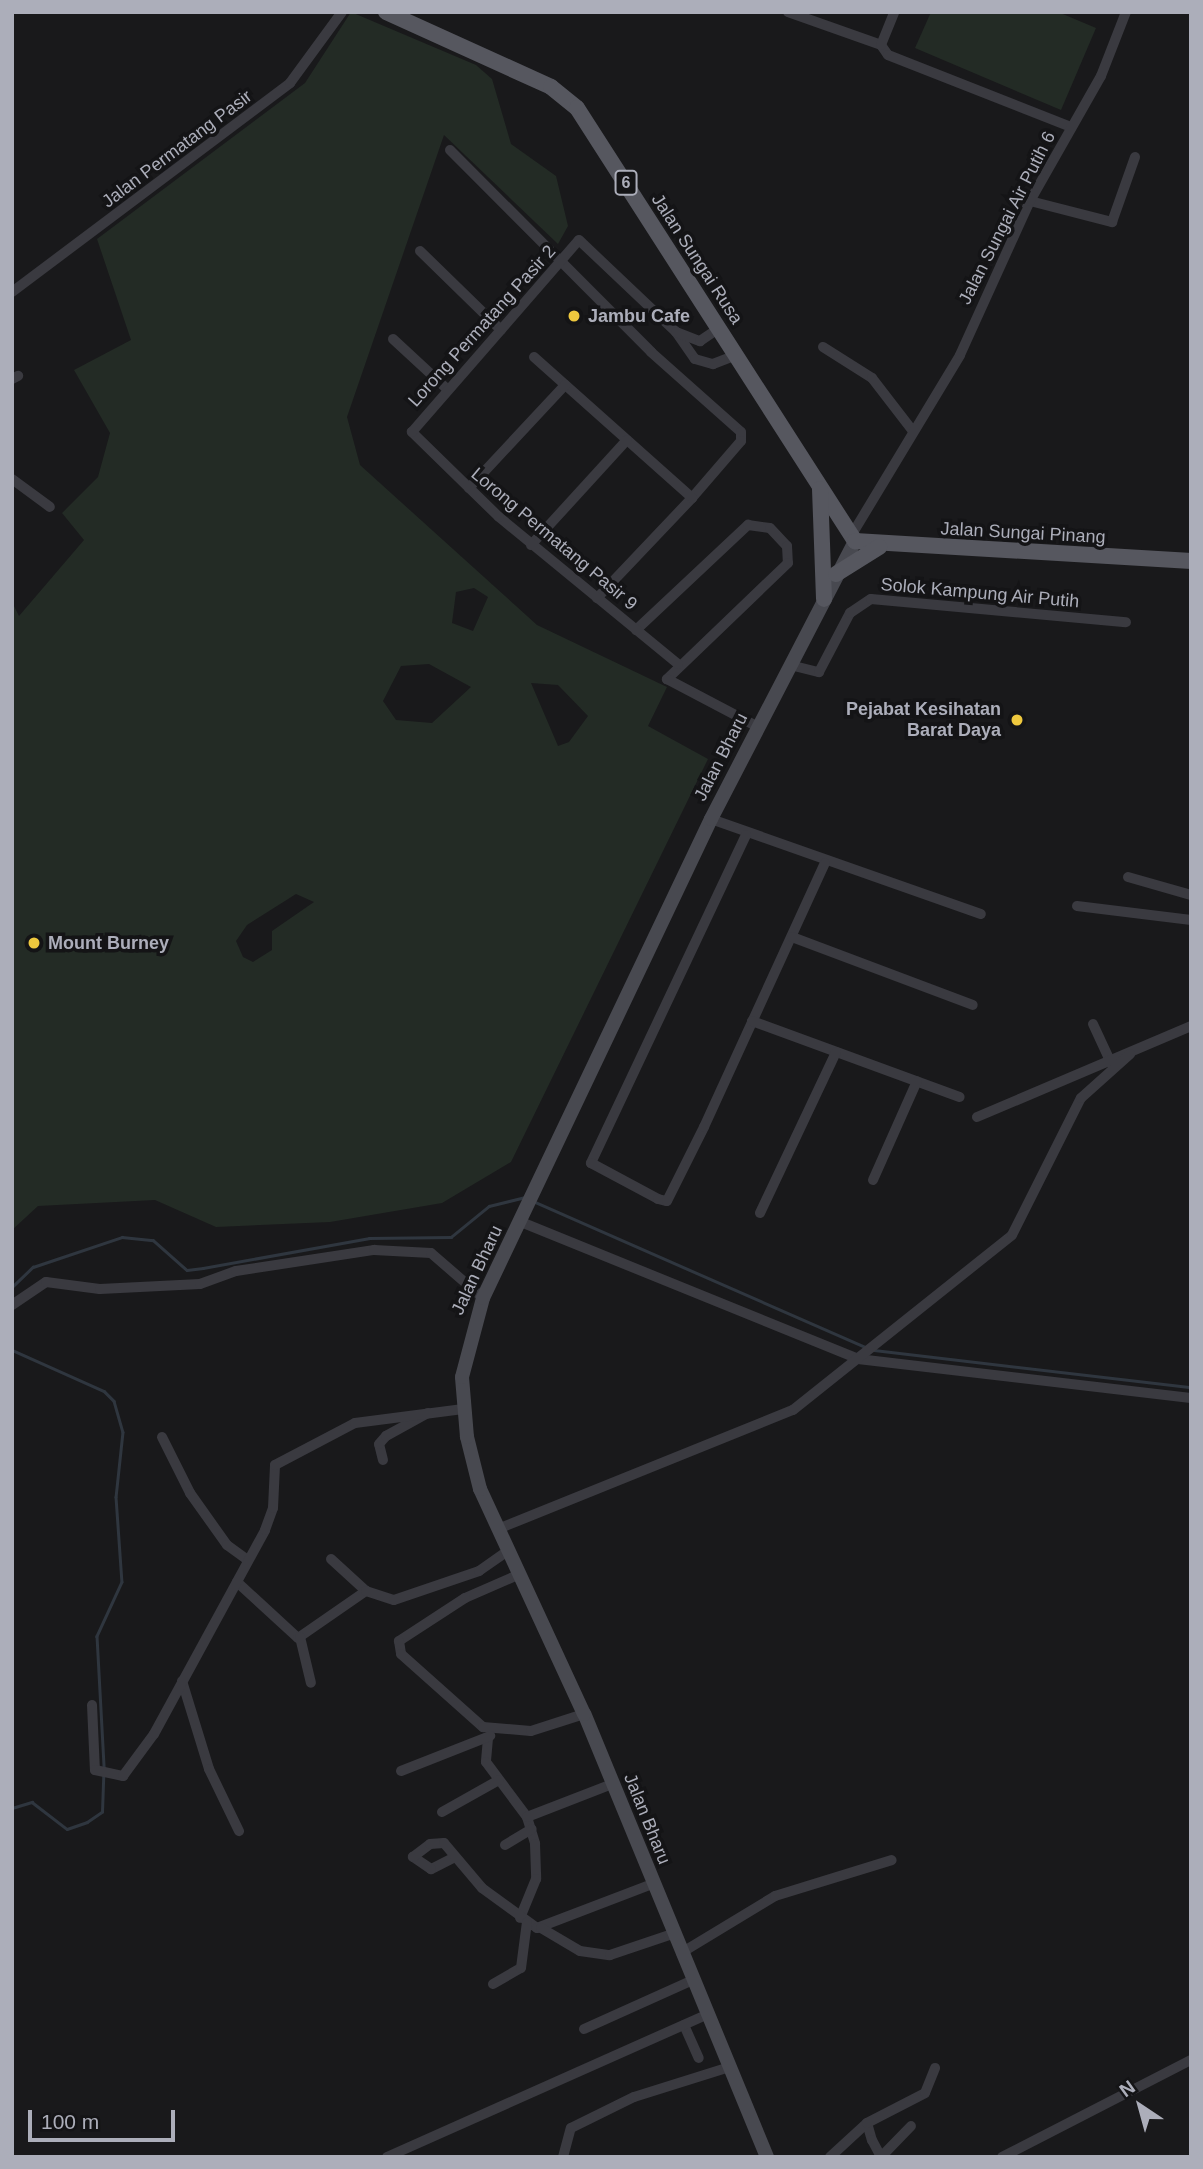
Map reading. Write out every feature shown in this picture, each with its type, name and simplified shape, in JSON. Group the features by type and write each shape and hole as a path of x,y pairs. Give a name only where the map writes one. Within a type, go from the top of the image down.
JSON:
{"main road":[{"name":"Jalan Sungai Rusa","path":"386,12 566,97 719,328 853,538"},
{"path":"820,486 824,598"},
{"name":"Jalan Sungai Pinang","path":"853,538 881,546 1191,561"},
{"name":"Jalan Bharu","path":"767,2157 672,1934 584,1714 498,1529 473,1467 463,1409 465,1351 482,1298 538,1189 711,818 853,538"},
{"path":"836,574 881,546"}],"street":[{"name":"Jalan Permatang Pasir","path":"12,292 290,83 342,12"},
{"name":"Jalan Sungai Air Putih 6","path":"788,12 881,45 888,55 1071,127 1030,201 960,355 912,430 853,538"},
{"path":"881,45 894,12"},
{"path":"1071,127 1126,12"},
{"path":"450,150 560,263 741,432 741,441 692,498 597,598"},
{"path":"1030,201 1112,222 1135,158"},
{"name":"Lorong Permatang Pasir 2","path":"412,436 446,388 579,240 676,332"},
{"path":"420,251 500,330"},
{"path":"676,332 700,341 719,328"},
{"path":"676,332 704,363 736,355"},
{"path":"393,339 446,388"},
{"path":"823,347 873,378 912,430"},
{"path":"534,357 692,498"},
{"path":"469,488 565,385"},
{"name":"Lorong Permatang Pasir 9","path":"412,436 531,545 678,664"},
{"path":"531,545 627,440"},
{"path":"12,479 50,507"},
{"path":"636,630 748,525 770,528 787,546 788,563 678,664 669,684 758,727"},
{"name":"Solok Kampung Air Putih","path":"790,665 819,672 850,613 871,599 1126,622"},
{"path":"711,818 746,835 981,914"},
{"path":"746,835 594,1155 594,1168 667,1201 825,863"},
{"path":"1128,877 1167,883 1191,895"},
{"path":"1077,906 1191,920"},
{"path":"792,937 972,1005"},
{"path":"752,1021 960,1097"},
{"path":"1093,1024 1114,1070"},
{"path":"976,1117 1191,1026"},
{"path":"760,1213 836,1052"},
{"path":"498,1529 725,1433 786,1415 877,1346 1012,1235 1081,1098 1130,1054"},
{"path":"873,1180 917,1081"},
{"path":"524,1215 862,1356 1191,1398"},
{"path":"12,1305 46,1282 114,1290 200,1284 236,1271 374,1250 431,1253 482,1298"},
{"path":"92,1705 97,1772 127,1773 182,1681 272,1514 278,1462 355,1423 463,1409"},
{"path":"383,1460 379,1444 386,1436 428,1413"},
{"path":"162,1437 190,1493 227,1545 248,1560"},
{"path":"331,1559 366,1591 394,1600 479,1571 508,1551"},
{"path":"520,1574 465,1598 398,1643 408,1663 479,1724 499,1729 540,1729 584,1714"},
{"path":"237,1582 300,1637 311,1683"},
{"path":"300,1637 366,1591"},
{"path":"182,1681 209,1769 239,1831"},
{"path":"401,1771 488,1738 499,1729"},
{"path":"488,1738 484,1755 527,1817 532,1829 537,1879 524,1920 521,1968 493,1984"},
{"path":"442,1812 499,1780"},
{"path":"527,1817 612,1784"},
{"path":"505,1844 532,1829"},
{"path":"455,1857 524,1920 580,1951 610,1955 672,1934"},
{"path":"681,1954 775,1896 892,1860"},
{"path":"541,1928 652,1884"},
{"path":"584,2029 693,1980"},
{"path":"387,2157 708,2014"},
{"path":"684,2025 699,2058"},
{"path":"1002,2157 1191,2060"},
{"path":"563,2157 571,2128 634,2097 730,2067"},
{"path":"830,2157 867,2123 925,2093 935,2068"},
{"path":"867,2123 881,2157 911,2126"}],"shaded area":[{"path":"351,12 476,65 492,79 511,144 556,176 568,226 558,244 444,135 347,417 360,465 537,625 667,687 648,726 708,759 511,1162 442,1203 330,1222 216,1227 155,1200 38,1206 12,1230 12,602 19,616 84,540 62,513 98,477 110,433 74,370 131,340 97,239 305,83","holes":["474,588 488,597 473,631 452,623 456,592","429,664 471,687 432,723 396,720 383,701 401,666","531,683 558,685 588,716 569,742 558,746","296,894 314,902 272,931 272,950 253,962 243,957 236,941 247,925"]},
{"path":"931,12 1058,12 1096,28 1061,110 915,48"}],"waterway":[{"path":"12,1287 33,1267 122,1237 153,1240 187,1270 369,1238 451,1237 489,1206 526,1197"},
{"path":"535,1202 865,1347"},
{"path":"12,1350 104,1391 114,1401 123,1432 116,1497 122,1582 97,1636 104,1767"},
{"path":"874,1350 1191,1387"},
{"path":"12,1808 32,1802 67,1829 87,1822 102,1812 103,1774"}],"place":[{"name":"Jambu Cafe","path":"574,316"},
{"name":"Pejabat Kesihatan Barat Daya","path":"1017,720"},
{"name":"Mount Burney","path":"34,943"}]}
